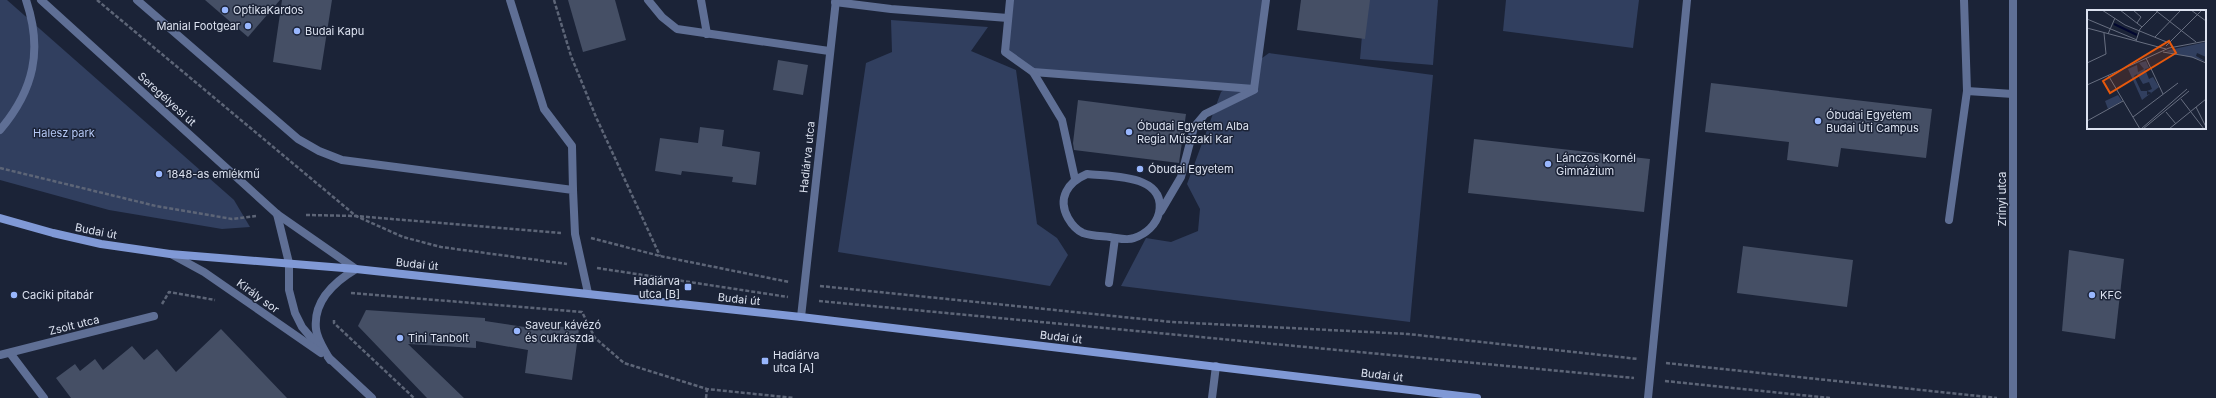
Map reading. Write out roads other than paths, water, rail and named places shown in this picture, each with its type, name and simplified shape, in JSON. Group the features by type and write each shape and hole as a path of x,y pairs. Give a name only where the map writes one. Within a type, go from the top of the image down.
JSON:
{"main road":[{"name":"Budai út","path":"0,218 74,238 170,254 356,269 588,293 1477,398"}],"street":[{"path":"0,130 24,97 30,81 34,60 34,38 26,0"},
{"name":"Seregélyesi út","path":"41,0 277,214 356,269"},
{"path":"138,0 298,139 319,151 342,160 573,190"},
{"path":"510,0 544,109 572,146 575,234 588,293"},
{"path":"648,0 662,17 677,29 829,51"},
{"path":"701,0 707,34"},
{"path":"1010,0 1005,52 1033,72 1062,120 1075,179"},
{"path":"1254,90 1266,0"},
{"path":"1648,398 1687,0"},
{"path":"1949,220 1967,91 1964,0"},
{"name":"Zrínyi utca","path":"2013,0 2013,398"},
{"path":"836,1 891,9 1008,18"},
{"name":"Hadiárva utca","path":"801,317 829,51 836,1"},
{"path":"1033,72 1254,90"},
{"path":"1158,215 1160,204 1156,192 1147,184 1134,179 1087,174 1075,179 1063,195 1063,206 1073,227 1084,233 1130,240 1142,235 1152,227 1181,177 1194,127 1206,114 1254,90"},
{"path":"1967,91 2013,94"},
{"path":"277,214 289,263"},
{"path":"1110,283 1115,238"},
{"name":"Király sor","path":"170,254 204,272 330,360 372,398"},
{"name":"Király sor","path":"289,263 289,290 295,313 302,327 330,360"},
{"name":"Király sor","path":"330,360 319,341 316,330 319,306 334,283 356,269"},
{"name":"Zsolt utca","path":"0,355 154,316"},
{"path":"10,353 44,398"},
{"path":"1212,398 1216,366"}],"place":[{"name":"OptikaKardos","path":"225,10"},
{"name":"Manial Footgear","path":"248,26"},
{"name":"Budai Kapu","path":"297,31"},
{"name":"Óbudai Egyetem Budai Úti Campus","path":"1818,121"},
{"name":"Óbudai Egyetem Alba Regia Műszaki Kar","path":"1129,132"},
{"name":"Lánczos Kornél Gimnázium","path":"1548,164"},
{"name":"Óbudai Egyetem","path":"1140,169"},
{"name":"1848-as emlékmű","path":"159,174"},
{"name":"Hadiárva utca [B]","path":"688,287"},
{"name":"Caciki pitabár","path":"14,295"},
{"name":"KFC","path":"2092,295"},
{"name":"Saveur kávézó és cukrászda","path":"517,331"},
{"name":"Tini Tanbolt","path":"400,338"},
{"name":"Hadiárva utca [A]","path":"765,361"}],"park label":[{"name":"Halesz park","path":"64,133"}]}
